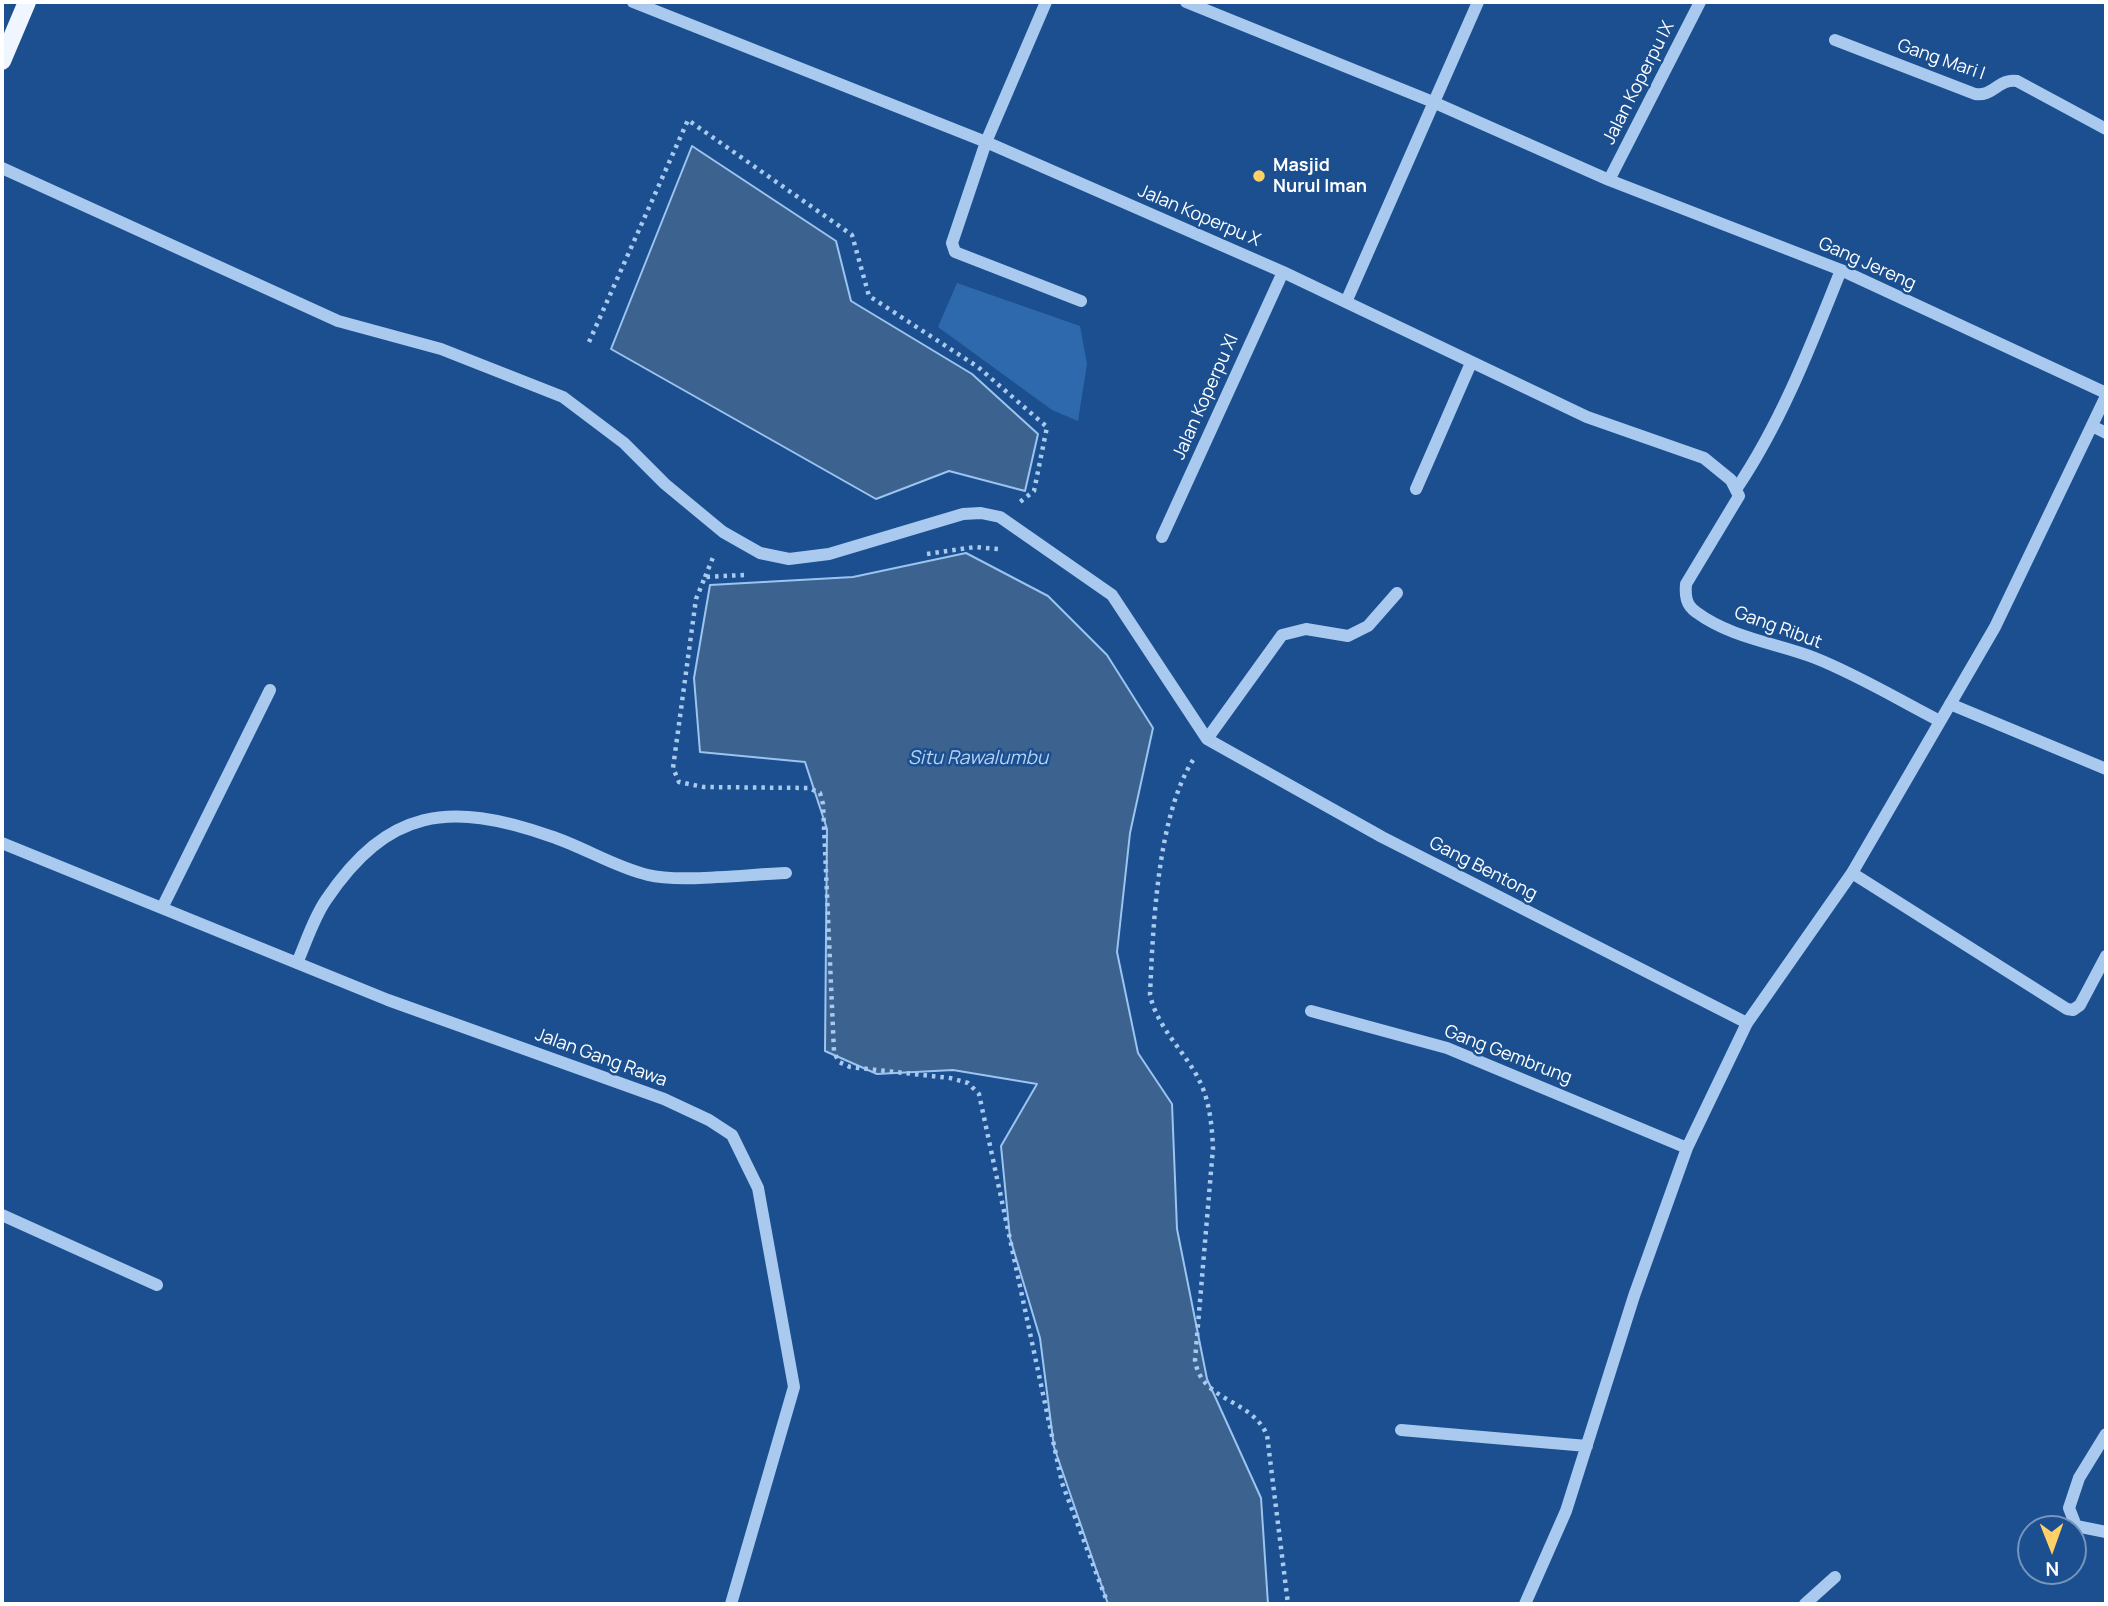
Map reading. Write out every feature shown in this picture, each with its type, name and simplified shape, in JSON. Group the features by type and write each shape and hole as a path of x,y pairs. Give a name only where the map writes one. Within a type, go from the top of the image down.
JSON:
{"main road":[{"path":"2,61 27,2"}],"street":[{"name":"Jalan Koperpu X","path":"633,2 986,142 1283,272 1587,417 1704,458 1737,488"},
{"path":"1046,2 986,142 952,243 955,252 1081,301"},
{"name":"Gang Jereng","path":"1186,2 1433,102 1609,180 1841,270 2106,394"},
{"path":"1346,302 1478,2"},
{"name":"Jalan Koperpu IX","path":"1609,180 1700,2"},
{"name":"Gang Mari I","path":"1835,40 1975,94 1987,94 2006,80 2017,80 2106,129"},
{"path":"2,168 338,321 441,349 563,397 624,443 665,484 723,532 760,553 789,559 829,554 963,514 981,513 1000,517 1112,595 1208,739 1282,635 1306,629 1348,636 1368,626 1397,593"},
{"path":"1737,488 1761,452 1799,375 1841,270"},
{"name":"Jalan Koperpu XI","path":"1162,537 1283,272"},
{"path":"1416,489 1471,363"},
{"path":"1525,1604 1566,1511 1634,1296 1687,1148 1747,1023 1852,873 1995,627 2106,394"},
{"path":"2092,426 2106,433"},
{"name":"Gang Ribut","path":"1737,488 1739,496 1686,584 1685,597 1688,605 1695,612 1738,635 1816,659 1940,721"},
{"path":"162,908 270,690"},
{"path":"1950,705 2106,769"},
{"name":"Gang Bentong","path":"1208,739 1382,837 1747,1023"},
{"path":"297,963 324,902 368,848 396,829 433,817 484,817 551,836 624,868 652,876 786,873"},
{"name":"Jalan Gang Rawa","path":"2,842 388,1000 664,1099 709,1120 732,1136 758,1188 794,1387 731,1604"},
{"path":"1852,873 2067,1009 2080,1005 2106,956"},
{"name":"Gang Gembrung","path":"1311,1011 1447,1048 1687,1148"},
{"path":"2,1215 158,1285"},
{"path":"1401,1430 1587,1446"},
{"path":"2106,1434 2079,1478 2069,1508 2076,1525 2106,1531"},
{"path":"1805,1604 1835,1577"}],"path":[{"path":"589,342 688,120 852,235 869,296 978,367 1047,427 1034,491 1000,517"},
{"path":"925,554 975,547 1010,550"},
{"path":"755,574 705,577 696,598 673,768 679,782 704,787 809,788 820,793 823,804 834,1052 839,1062 850,1067 950,1078 968,1083 979,1094 1062,1483 1108,1604"},
{"path":"1208,739 1191,764 1176,794 1159,889 1150,995 1153,1010 1201,1084 1212,1122 1213,1148 1195,1360 1197,1374 1203,1384 1261,1421 1267,1435 1288,1604"},
{"path":"1185,753 1191,764"}],"shaded area":[{"path":"957,283 1080,326 1087,364 1078,421 1052,410 938,327"}],"water":[{"path":"692,146 836,241 851,301 972,374 1038,434 1025,491 949,471 876,499 611,349"},
{"name":"Situ Rawalumbu","path":"966,553 1048,596 1107,655 1153,728 1130,833 1117,952 1138,1053 1172,1104 1177,1229 1207,1379 1261,1498 1268,1604 1108,1604 1054,1447 1040,1338 1010,1238 1001,1146 1037,1084 953,1070 877,1074 825,1051 827,829 805,762 700,752 694,678 710,585 853,577"}],"place":[{"name":"Masjid Nurul Iman","path":"1259,176"}]}
